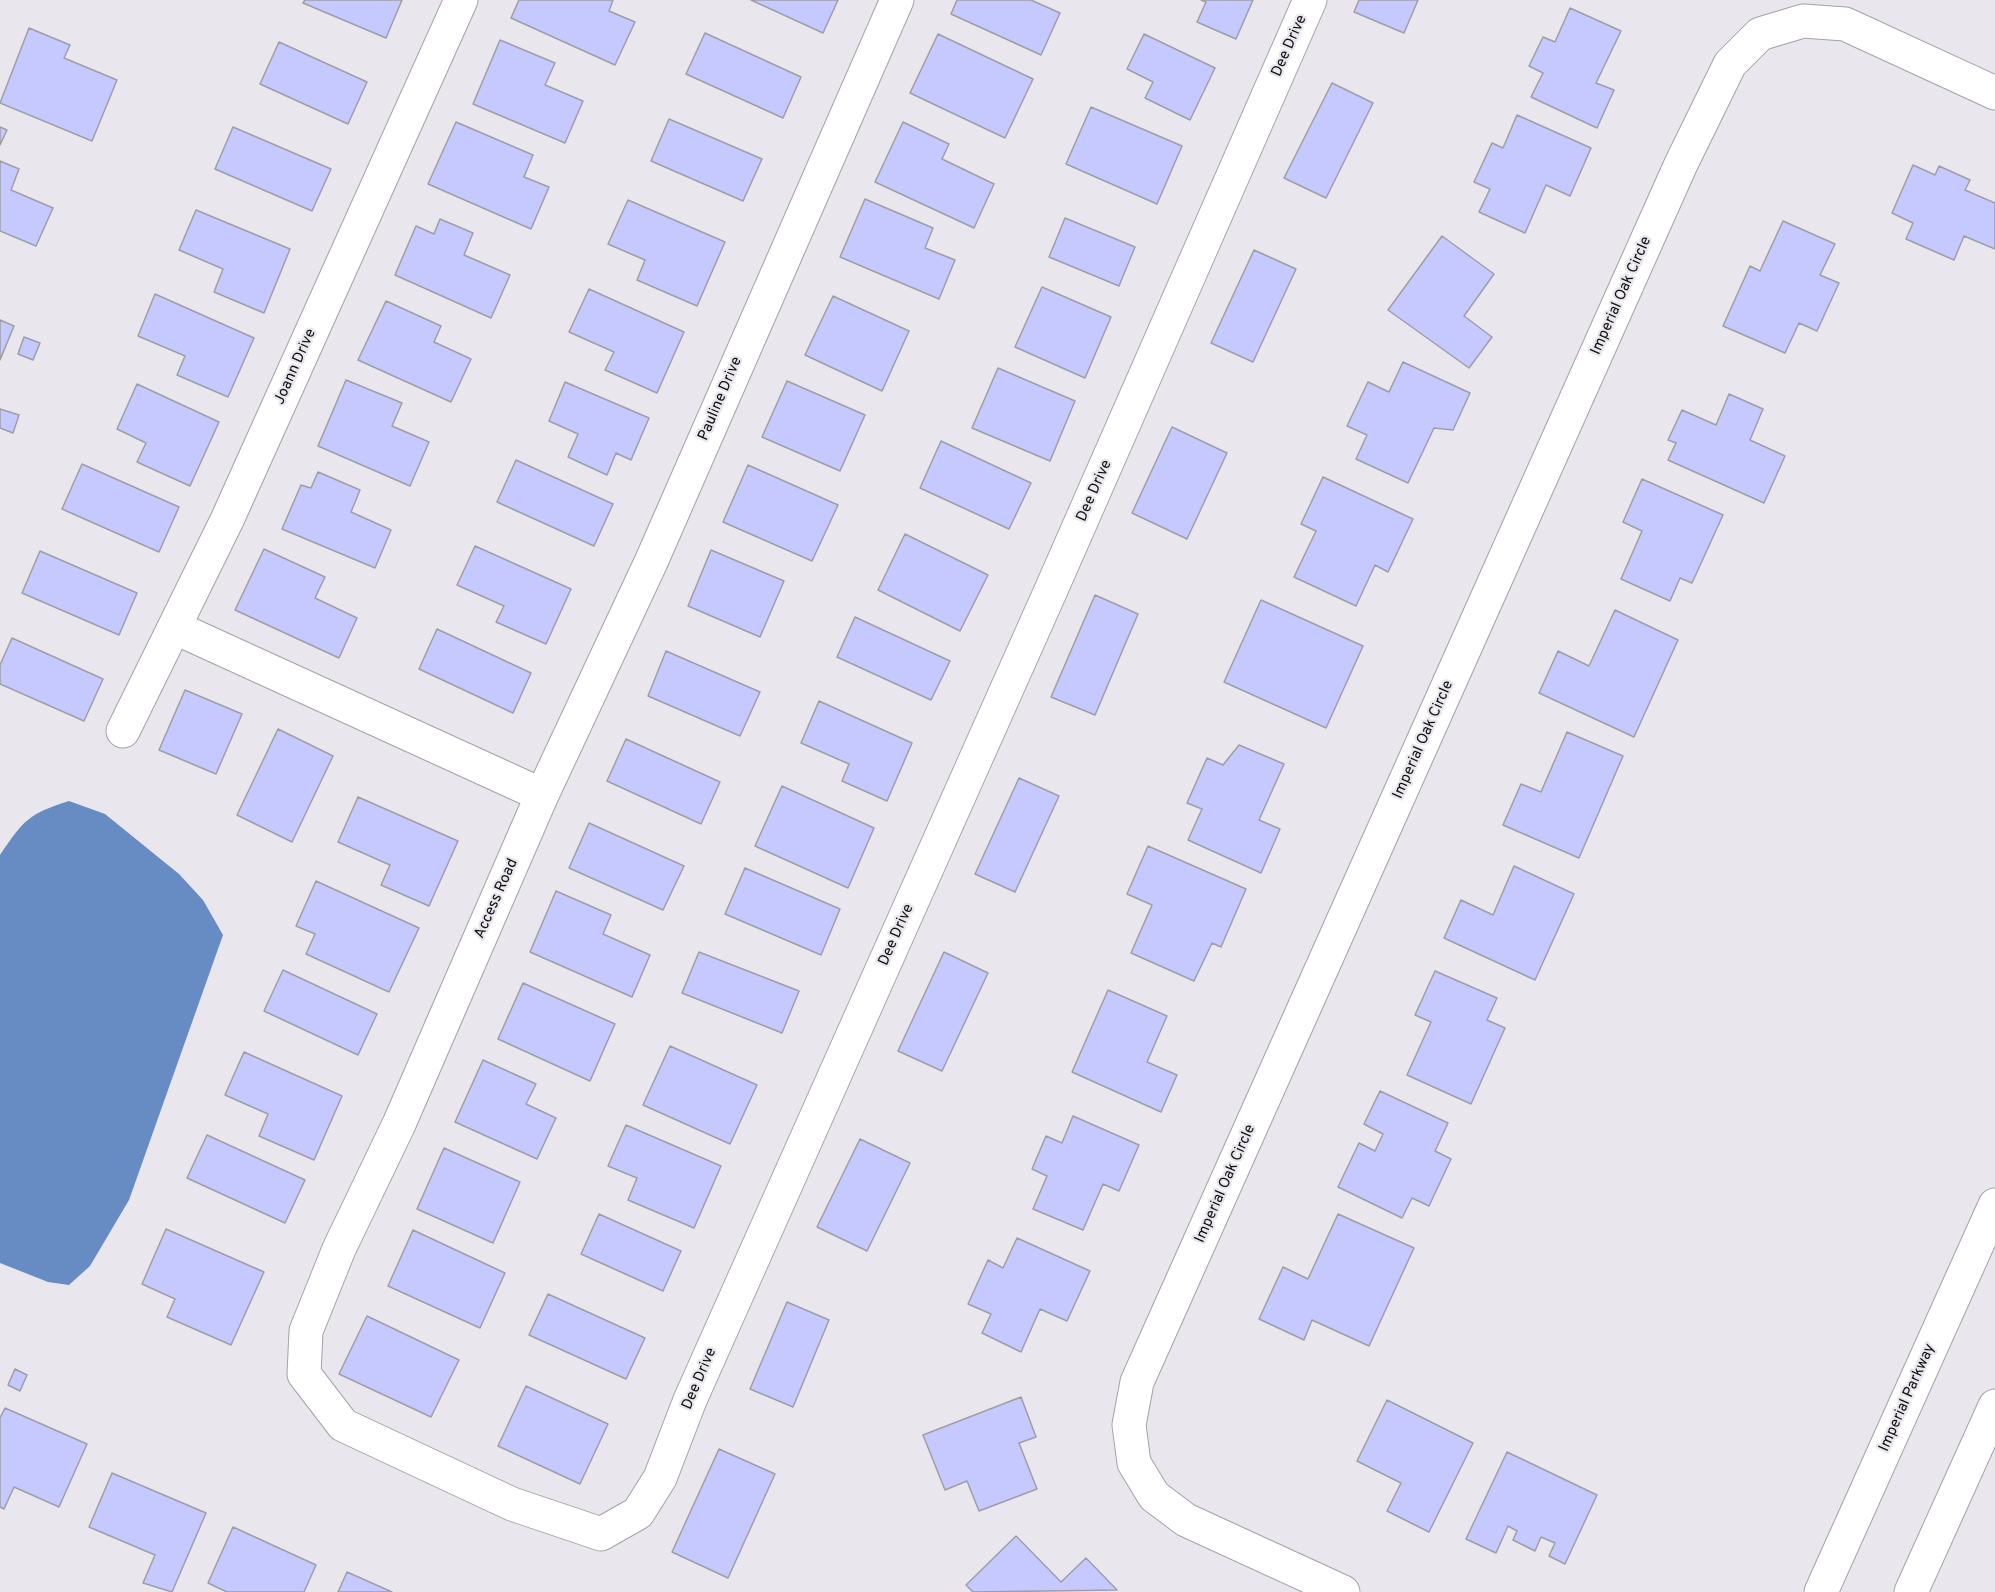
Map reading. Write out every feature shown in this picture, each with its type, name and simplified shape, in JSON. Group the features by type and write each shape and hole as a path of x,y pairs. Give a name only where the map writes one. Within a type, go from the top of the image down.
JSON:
{"street":[{"name":"Joann Drive","path":"123,731 176,628 461,0"},
{"name":"Pauline Drive","path":"542,795 651,562 897,0"},
{"name":"Dee Drive","path":"304,1374 343,1425 512,1504 601,1534 638,1513 660,1478 695,1389 1056,579 1310,0"},
{"name":"Imperial Oak Circle","path":"1343,1592 1186,1520 1154,1496 1134,1463 1129,1425 1137,1382 1681,164 1731,64 1760,34 1803,21 1845,24 1995,93"},
{"path":"176,628 542,795"},
{"name":"Access Road","path":"304,1374 306,1331 339,1249 399,1124 542,795"},
{"name":"Imperial Parkway","path":"1821,1592 1995,1204"},
{"path":"1911,1592 1995,1406"}],"water":[{"path":"69,801 105,814 179,874 203,900 223,935 129,1200 90,1266 69,1285 48,1282 0,1263 0,855 28,819"}],"building":[{"path":"305,0 402,0 386,38 303,3"},
{"path":"519,0 613,0 609,11 635,22 615,65 511,18"},
{"path":"751,0 838,0 823,33"},
{"path":"957,0 1031,0 1060,13 1041,55 951,14"},
{"path":"1201,0 1253,0 1236,39 1197,22 1206,2"},
{"path":"1359,0 1418,0 1404,33 1354,12"},
{"path":"1570,8 1621,31 1596,83 1614,90 1597,128 1531,97 1543,73 1529,66 1543,37 1555,42"},
{"path":"29,28 70,45 64,58 117,80 92,141 0,103"},
{"path":"705,33 801,77 783,118 686,74"},
{"path":"938,34 1033,79 1005,138 910,93"},
{"path":"1144,34 1215,68 1190,120 1145,98 1153,82 1127,69"},
{"path":"500,40 555,63 545,85 583,101 565,143 473,104"},
{"path":"279,42 367,82 348,124 260,84"},
{"path":"1332,83 1373,103 1326,198 1284,178"},
{"path":"1091,107 1182,146 1157,204 1066,164"},
{"path":"1517,115 1591,148 1570,196 1546,185 1525,233 1479,212 1490,189 1474,182 1492,143 1503,148"},
{"path":"669,119 762,159 743,201 651,161"},
{"path":"456,122 533,155 524,177 549,187 531,229 428,184"},
{"path":"903,122 949,144 942,159 994,184 974,228 875,182"},
{"path":"0,127 7,130 0,145"},
{"path":"233,127 331,169 312,211 215,169"},
{"path":"0,161 19,169 11,190 53,208 36,246 0,231"},
{"path":"1913,165 1935,175 1939,166 1970,180 1965,190 1995,203 1995,249 1964,236 1954,260 1906,239 1913,223 1892,213"},
{"path":"865,199 933,228 925,248 955,260 939,299 840,257"},
{"path":"628,200 725,242 697,306 637,280 645,260 608,244"},
{"path":"196,210 290,249 264,313 214,292 223,269 179,250"},
{"path":"1065,218 1135,247 1119,286 1049,257"},
{"path":"440,219 473,233 464,255 510,275 491,318 395,275 416,226 434,234"},
{"path":"1783,221 1835,244 1820,275 1839,283 1817,331 1799,323 1785,353 1723,326 1750,266 1760,271"},
{"path":"1442,236 1494,274 1464,316 1492,337 1469,368 1388,310"},
{"path":"1254,250 1296,269 1253,362 1211,343"},
{"path":"1042,287 1111,317 1085,378 1015,347"},
{"path":"589,289 684,332 657,393 605,370 614,352 569,332"},
{"path":"155,294 254,338 228,397 177,375 185,356 138,336"},
{"path":"833,296 909,331 882,391 805,355"},
{"path":"386,301 441,326 434,342 471,359 451,402 358,360"},
{"path":"0,320 14,326 0,360"},
{"path":"24,337 40,343 33,360 18,354"},
{"path":"1403,362 1470,393 1453,430 1434,428 1408,483 1356,459 1367,435 1347,426 1368,382 1389,392"},
{"path":"998,368 1075,401 1050,461 972,428"},
{"path":"346,380 402,403 392,426 429,442 410,486 318,446"},
{"path":"787,381 865,415 840,471 762,437"},
{"path":"565,382 649,418 631,460 616,453 607,475 568,457 578,434 549,421"},
{"path":"137,384 219,422 190,486 137,462 146,443 117,429"},
{"path":"1729,394 1763,409 1750,440 1785,456 1764,503 1668,460 1676,443 1668,440 1682,410 1716,425"},
{"path":"0,409 19,415 13,433 0,428"},
{"path":"1172,427 1227,453 1187,539 1132,513"},
{"path":"941,441 1031,483 1009,529 920,488"},
{"path":"516,460 613,504 594,546 497,502"},
{"path":"82,464 179,507 159,552 62,509"},
{"path":"748,465 838,505 812,561 723,522"},
{"path":"318,472 360,490 351,512 391,530 375,568 282,529 301,485 311,488"},
{"path":"1323,477 1413,519 1388,572 1375,565 1356,606 1294,577 1316,531 1301,524"},
{"path":"1642,479 1723,515 1692,583 1680,578 1670,601 1621,579 1642,531 1623,522"},
{"path":"905,534 988,575 960,631 878,590"},
{"path":"475,546 571,589 546,644 496,622 504,606 457,585"},
{"path":"264,549 325,577 315,598 357,618 339,658 235,610"},
{"path":"711,550 784,581 760,637 688,606"},
{"path":"40,551 137,593 119,635 22,593"},
{"path":"1095,595 1138,614 1095,715 1051,697"},
{"path":"1261,600 1363,646 1326,728 1224,682"},
{"path":"1615,610 1678,640 1634,737 1539,693 1558,651 1589,666"},
{"path":"855,617 950,661 931,700 837,657"},
{"path":"437,629 531,673 513,713 419,669"},
{"path":"12,638 103,679 84,721 0,684 0,665"},
{"path":"666,651 760,692 740,736 648,696"},
{"path":"185,690 242,714 216,774 159,750"},
{"path":"819,701 912,743 887,801 842,781 849,764 801,743"},
{"path":"278,729 333,756 292,842 237,815"},
{"path":"1567,732 1623,756 1579,858 1503,825 1521,784 1541,792"},
{"path":"626,739 720,782 701,824 607,781"},
{"path":"1239,745 1284,764 1259,820 1280,829 1261,873 1188,840 1202,809 1187,803 1207,758 1223,765"},
{"path":"1019,778 1059,796 1015,892 975,874"},
{"path":"782,786 874,828 848,888 755,846"},
{"path":"358,797 458,841 429,906 381,885 390,865 338,842"},
{"path":"589,823 684,866 663,910 569,868"},
{"path":"1148,846 1246,889 1221,947 1212,943 1194,981 1131,953 1152,905 1127,894"},
{"path":"1514,866 1574,894 1535,980 1444,938 1461,900 1493,915"},
{"path":"745,868 840,909 821,955 725,914"},
{"path":"316,881 419,928 389,992 306,954 315,934 296,926"},
{"path":"556,891 611,915 603,934 650,955 632,997 530,952"},
{"path":"699,952 799,991 782,1033 682,993"},
{"path":"944,952 988,973 942,1071 898,1051"},
{"path":"283,970 377,1014 358,1055 264,1011"},
{"path":"1435,971 1497,998 1487,1020 1505,1028 1471,1104 1407,1075 1431,1022 1415,1015"},
{"path":"523,983 615,1024 590,1081 498,1039"},
{"path":"1108,990 1167,1016 1147,1062 1177,1075 1161,1112 1072,1072"},
{"path":"670,1046 757,1085 730,1144 643,1105"},
{"path":"244,1052 342,1096 314,1160 259,1136 268,1114 225,1095"},
{"path":"483,1060 536,1084 526,1104 556,1118 537,1159 455,1122"},
{"path":"1380,1091 1448,1123 1435,1151 1451,1159 1429,1206 1412,1198 1402,1218 1338,1187 1359,1143 1375,1151 1383,1134 1364,1124"},
{"path":"1073,1116 1139,1145 1119,1191 1103,1184 1083,1230 1033,1209 1047,1176 1032,1169 1046,1136 1062,1143"},
{"path":"626,1125 721,1166 694,1228 628,1200 637,1178 608,1166"},
{"path":"207,1135 305,1180 285,1223 187,1178"},
{"path":"860,1139 910,1163 867,1251 817,1227"},
{"path":"444,1148 520,1182 493,1243 417,1209"},
{"path":"599,1214 681,1251 663,1291 581,1254"},
{"path":"1338,1214 1414,1248 1369,1346 1312,1320 1304,1340 1259,1319 1283,1267 1308,1279"},
{"path":"166,1229 264,1272 231,1345 167,1317 175,1299 142,1284"},
{"path":"413,1230 505,1273 480,1328 388,1286"},
{"path":"1017,1238 1090,1271 1067,1321 1040,1309 1021,1352 982,1333 991,1314 968,1304 988,1260 1003,1268"},
{"path":"548,1294 645,1338 626,1379 529,1335"},
{"path":"787,1302 829,1320 793,1407 750,1389"},
{"path":"367,1316 459,1360 431,1417 339,1374"},
{"path":"15,1369 27,1375 20,1391 8,1385"},
{"path":"526,1386 608,1424 580,1484 498,1446"},
{"path":"1021,1397 1036,1437 1019,1443 1037,1489 979,1511 967,1481 945,1490 923,1435"},
{"path":"1387,1400 1473,1443 1429,1532 1387,1511 1401,1483 1357,1461"},
{"path":"5,1408 87,1444 59,1507 14,1487 4,1509 0,1507 0,1418"},
{"path":"719,1449 775,1474 728,1578 672,1552"},
{"path":"1507,1452 1597,1495 1565,1564 1549,1556 1555,1543 1541,1537 1535,1551 1513,1540 1517,1531 1508,1526 1496,1553 1466,1539"},
{"path":"112,1473 206,1513 172,1592 143,1583 155,1555 89,1527"},
{"path":"233,1527 316,1565 304,1592 227,1592 208,1583"},
{"path":"1016,1536 1061,1582 1086,1558 1117,1590 973,1592 966,1585"},
{"path":"347,1572 392,1592 338,1592"}]}
